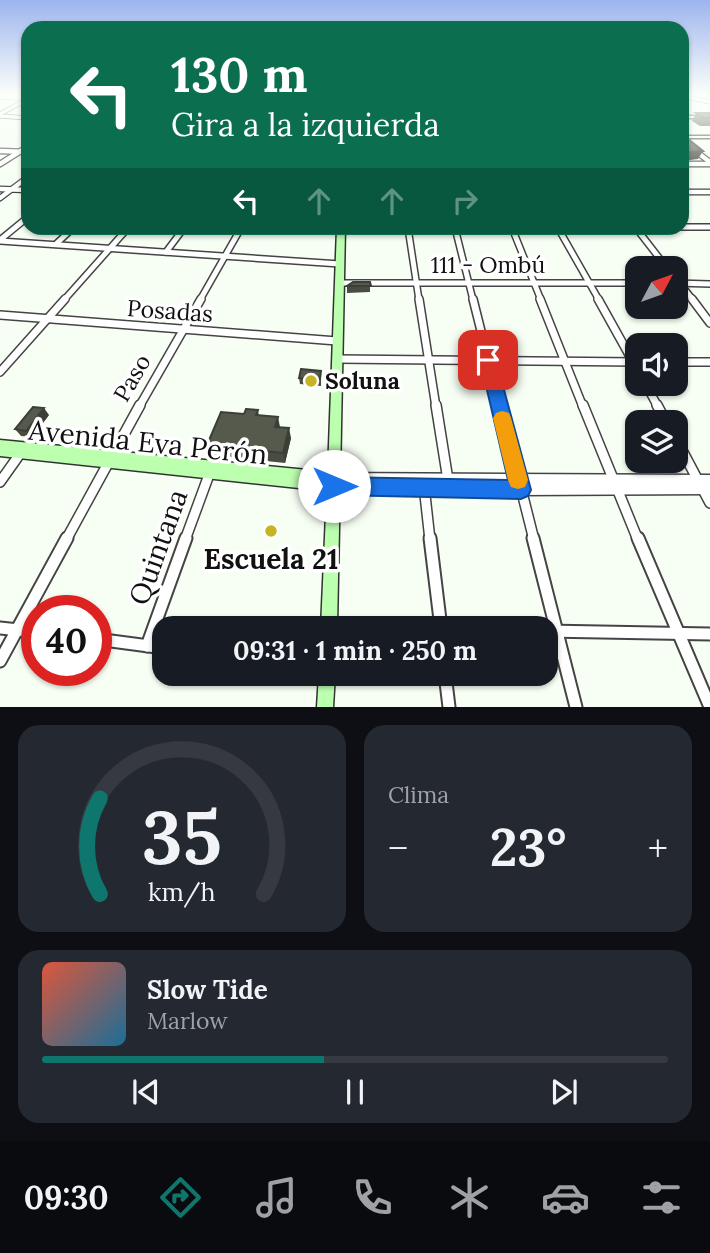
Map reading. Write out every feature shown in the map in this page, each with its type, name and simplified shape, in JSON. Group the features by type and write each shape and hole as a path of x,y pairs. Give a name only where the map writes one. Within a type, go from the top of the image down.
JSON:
{"main road":[{"path":"329,616 341,235"},
{"name":"Avenida Eva Perón","path":"0,445 22,450 334,482"},
{"name":"Avenida Eva Perón","path":"0,452 22,450"},
{"path":"325,686 326,707"}],"street":[{"path":"689,138 710,137"},
{"path":"689,145 710,163"},
{"path":"0,151 19,152"},
{"path":"0,164 19,152"},
{"path":"689,164 710,163"},
{"path":"0,198 21,182"},
{"path":"0,189 21,190"},
{"path":"689,192 710,192"},
{"path":"0,241 21,223"},
{"path":"689,227 710,227"},
{"path":"56,244 66,235"},
{"path":"0,372 122,235"},
{"path":"166,252 179,235"},
{"name":"Paso","path":"0,661 110,459 237,235"},
{"path":"409,235 448,480"},
{"path":"457,235 519,485 548,616"},
{"path":"515,235 615,485 710,707"},
{"path":"562,235 625,345"},
{"path":"641,235 658,256"},
{"path":"0,241 340,264"},
{"name":"111 - Ombú","path":"339,283 625,283"},
{"path":"688,283 710,284"},
{"path":"688,296 710,323"},
{"name":"Posadas","path":"0,315 337,341"},
{"path":"337,359 625,364"},
{"path":"688,362 710,362"},
{"path":"0,482 22,450"},
{"path":"688,458 705,485 710,503"},
{"name":"Quintana","path":"146,646 211,468"},
{"path":"424,482 448,480 519,485"},
{"path":"334,482 705,485"},
{"path":"424,482 440,616"},
{"path":"0,628 21,630"},
{"path":"558,631 710,634"},
{"path":"112,641 152,647"},
{"path":"558,652 576,707"},
{"path":"446,686 449,707"}],"building":[{"path":"689,140 703,151 689,152"},
{"path":"353,282 370,282 371,286 347,286"},
{"path":"301,369 321,371 320,379 299,378"},
{"path":"33,407 44,408 26,431 15,429"},
{"path":"246,409 258,410 256,415 278,417 275,427 289,428 283,453 207,445 221,412 244,414"}],"slow traffic":[{"path":"502,418 518,480"}],"place":[{"name":"Soluna","path":"311,381"},
{"name":"Escuela 21","path":"271,531"}],"route":[{"path":"334,486 521,490 488,360"}]}
